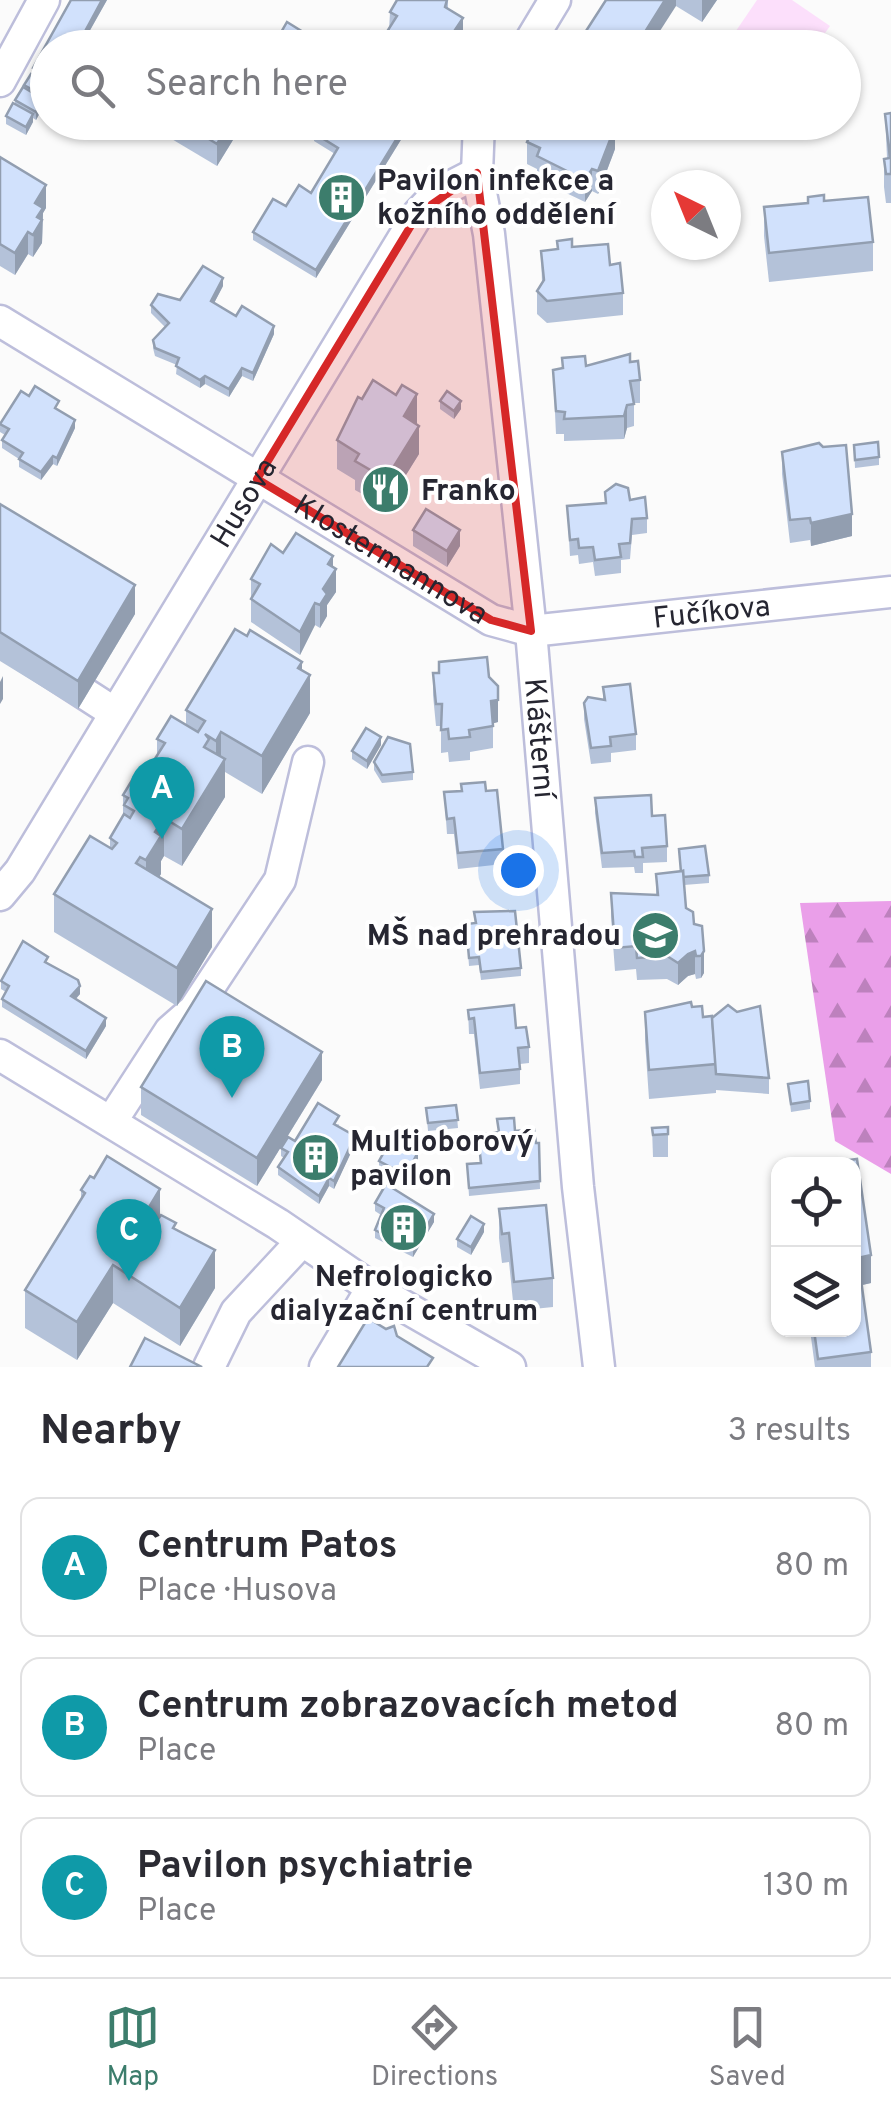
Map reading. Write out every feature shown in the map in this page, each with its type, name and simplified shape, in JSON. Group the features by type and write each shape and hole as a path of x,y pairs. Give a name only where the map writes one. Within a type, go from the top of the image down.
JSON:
{"street":[{"path":"0,81 44,0"},
{"path":"537,30 555,0"},
{"path":"478,172 479,140"},
{"name":"Husova","path":"0,895 20,871 418,214 438,193 478,172"},
{"name":"Klášterní","path":"478,172 531,631 578,1187 599,1367"},
{"name":"Klostermannova","path":"0,321 491,620 531,631"},
{"name":"Fučíkova","path":"531,631 891,592"},
{"path":"0,640 115,712"},
{"path":"111,1122 170,1031 194,1010 280,880 308,762"},
{"path":"4,1064 111,1122 372,1288 510,1367"},
{"path":"209,1367 236,1312 302,1241"},
{"path":"324,1367 372,1288"}],"highlighted area":[{"path":"477,173 531,631 491,620 257,479 418,214"}],"green space":[{"path":"891,901 891,1174 835,1141 800,903"}],"shaded area":[{"path":"757,0 792,0 830,26 827,30 737,30"}],"building":[{"path":"71,0 102,0 86,30 54,30"},
{"path":"397,0 447,0 445,7 463,18 455,30 388,30 397,16 390,12"},
{"path":"606,0 665,0 646,30 587,30"},
{"path":"287,22 300,30 282,30"},
{"path":"23,87 30,91 30,109 15,100"},
{"path":"13,103 30,112 26,127 6,116"},
{"path":"891,113 891,174 886,174 884,159 890,158 885,114"},
{"name":"Pavilon infekce a kožního oddělení","path":"325,140 396,140 316,270 253,232 273,199 286,206 299,185 311,193 338,148"},
{"path":"610,140 598,171 592,169 585,180 537,156 540,148 527,142"},
{"path":"0,157 46,185 35,203 43,208 37,217 42,220 33,235 28,232 15,253 0,244"},
{"path":"824,195 824,201 868,197 873,242 769,253 764,207 808,203 808,197"},
{"path":"572,239 572,247 608,244 610,265 620,263 623,293 547,301 537,291 544,280 541,251 558,249 557,241"},
{"path":"203,266 223,278 211,301 236,316 242,306 274,326 253,373 242,368 229,389 205,376 200,380 176,366 179,358 155,348 153,340 169,323 151,305 158,294 180,300"},
{"path":"630,354 630,362 638,361 640,380 630,381 634,404 627,405 624,416 564,419 565,412 556,411 553,370 563,368 562,358 585,356 586,366"},
{"path":"373,380 396,395 402,385 417,394 404,416 419,426 386,479 355,461 359,454 337,440 358,397 362,399"},
{"path":"35,386 59,401 55,408 75,420 57,458 53,456 41,472 19,459 23,453 2,440 9,429 0,424 21,391 29,396"},
{"path":"447,391 461,401 454,411 440,401"},
{"path":"878,442 879,457 855,460 854,445"},
{"path":"819,443 823,447 846,445 852,514 811,523 810,518 790,520 782,452"},
{"path":"616,484 628,488 630,500 645,497 647,518 632,519 630,543 619,544 621,557 595,560 593,547 579,548 578,539 570,540 567,506 606,503 605,492"},
{"path":"0,504 135,585 78,681 0,632"},
{"path":"426,509 460,530 447,551 413,530"},
{"path":"296,533 333,556 328,564 336,569 323,589 327,594 320,605 315,603 300,632 251,599 260,584 251,579 271,544 283,553"},
{"path":"235,629 247,636 250,630 302,662 298,668 310,675 262,756 221,732 216,741 205,734 209,739 204,747 225,759 182,829 164,818 155,832 161,836 146,860 140,857 136,863 212,909 177,968 54,894 90,836 112,849 117,843 110,838 124,814 130,818 134,811 124,805 128,798 123,795 137,772 144,776 165,743 157,739 171,716 198,732 205,721 186,710"},
{"path":"487,657 489,677 498,686 498,700 491,701 493,726 469,730 470,737 449,739 448,729 441,730 442,704 436,704 433,673 439,673 439,662"},
{"path":"630,684 636,734 610,737 611,746 591,748 584,703 588,697 605,700 603,687"},
{"path":"366,728 381,737 367,761 352,751"},
{"path":"388,737 410,744 413,772 382,775 374,762"},
{"path":"485,782 486,791 497,790 503,849 458,853 454,818 447,819 444,792 462,791 461,784"},
{"path":"651,795 652,816 665,815 667,846 642,848 643,857 635,857 634,851 602,853 595,798"},
{"path":"705,846 709,875 683,877 679,849"},
{"path":"683,871 686,908 693,912 694,924 702,926 701,956 696,956 695,951 678,963 667,956 637,958 636,946 615,948 611,893 658,895 656,874"},
{"path":"515,911 521,968 481,972 479,957 469,958 466,924 476,923 474,912"},
{"path":"23,941 48,957 45,962 78,980 80,986 71,996 106,1018 86,1051 2,999 9,986 1,981"},
{"path":"206,981 322,1052 257,1158 141,1087"},
{"path":"691,1002 692,1007 702,1006 703,1017 712,1016 716,1064 649,1070 645,1012"},
{"path":"514,1005 516,1028 526,1027 529,1047 518,1048 520,1069 480,1073 474,1018 469,1019 468,1010"},
{"path":"728,1005 737,1012 760,1006 769,1078 716,1074 712,1018"},
{"path":"808,1081 810,1101 791,1104 788,1084"},
{"name":"Multioborový pavilon","path":"318,1103 339,1116 334,1124 355,1136 334,1181 329,1178 319,1196 278,1167 288,1152 281,1148 288,1137 295,1141"},
{"path":"456,1105 458,1120 428,1123 426,1108"},
{"path":"514,1118 515,1131 534,1129 539,1143 540,1181 469,1188 467,1164 481,1163 479,1144 485,1143 484,1134 499,1132 497,1119"},
{"path":"668,1127 668,1134 653,1135 652,1128"},
{"path":"392,1138 418,1152 406,1175 379,1161"},
{"path":"107,1156 160,1189 146,1212 176,1223 173,1228 215,1250 180,1308 113,1265 77,1322 25,1290 85,1193 81,1190 90,1176 94,1178"},
{"name":"Nefrologicko dialyzační centrum","path":"386,1184 434,1214 413,1249 375,1230 384,1208 375,1203"},
{"path":"861,1186 871,1255 861,1257"},
{"path":"546,1205 553,1278 514,1282 509,1233 502,1234 499,1209"},
{"path":"471,1216 484,1224 471,1247 457,1239"},
{"path":"861,1280 871,1352 818,1359 815,1337 861,1337"},
{"path":"368,1318 386,1329 394,1326 397,1336 433,1358 427,1367 338,1367"},
{"path":"145,1338 202,1367 130,1367"}],"place":[{"name":"Pavilon infekce a kožního oddělení","path":"342,197"},
{"name":"Franko","path":"386,490"},
{"name":"Centrum Patos","path":"162,839"},
{"name":"MŠ nad prehradou","path":"656,935"},
{"name":"Centrum zobrazovacích metod","path":"232,1098"},
{"name":"Multioborový pavilon","path":"315,1158"},
{"name":"Nefrologicko dialyzační centrum","path":"404,1227"},
{"name":"Pavilon psychiatrie","path":"129,1281"}]}
